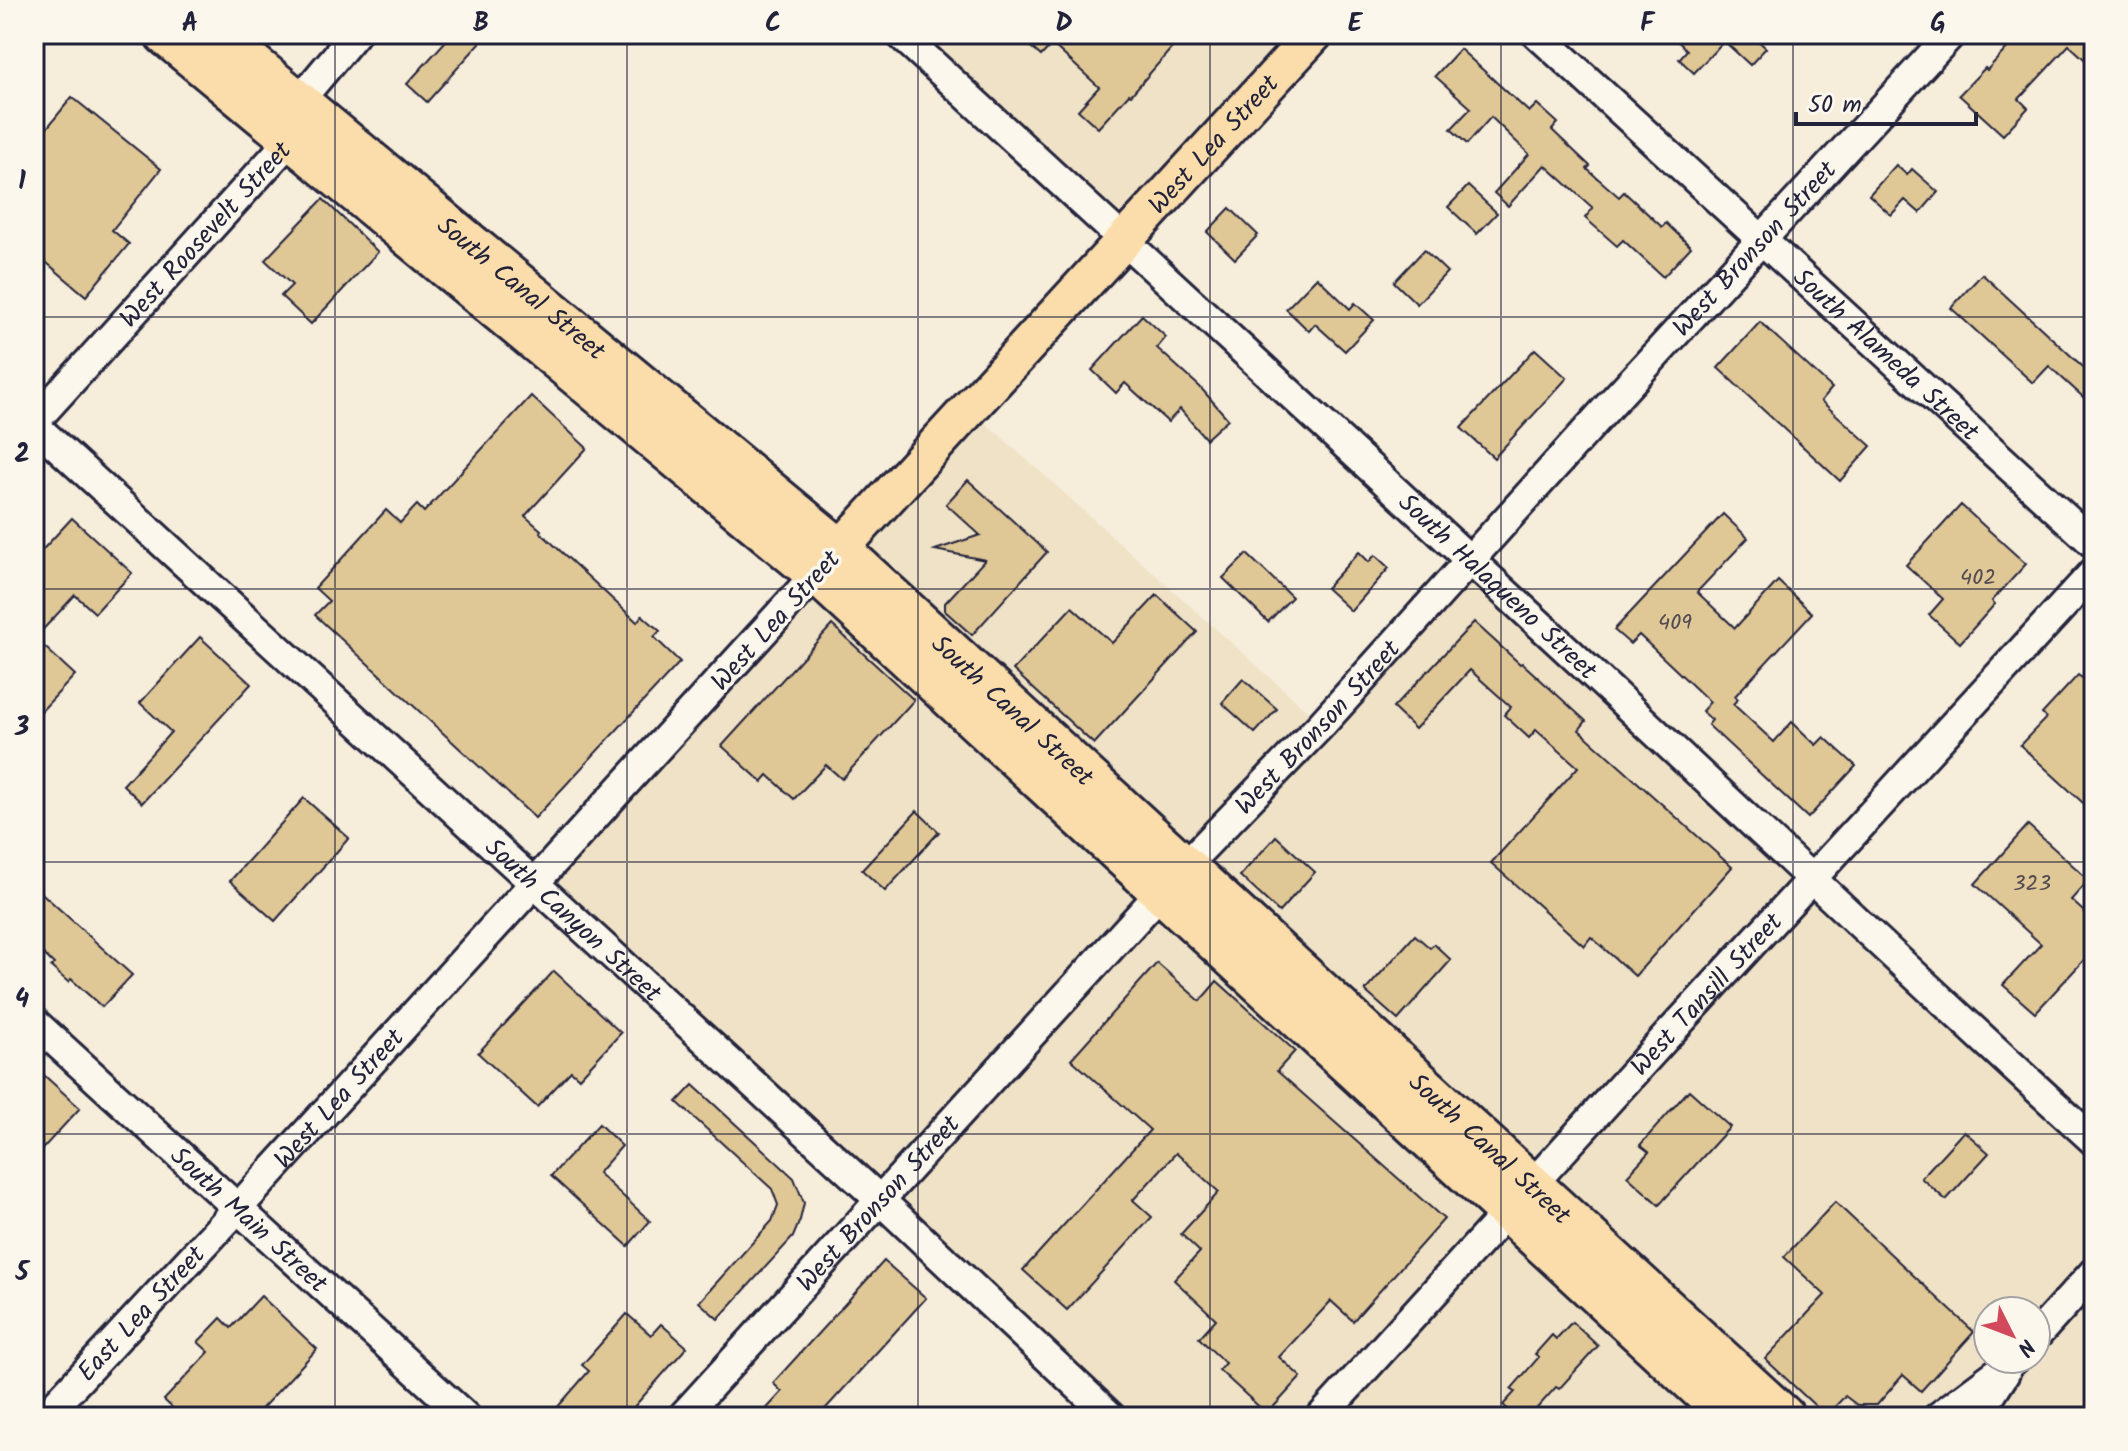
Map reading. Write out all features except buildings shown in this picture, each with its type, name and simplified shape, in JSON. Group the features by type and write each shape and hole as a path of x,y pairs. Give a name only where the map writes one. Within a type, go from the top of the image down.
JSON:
{"highway":[{"name":"South Canal Street","path":"166,34 294,120 828,561 1519,1198 1732,1417"},
{"name":"South Canal Street","path":"215,34 294,120"},
{"name":"South Canal Street","path":"1519,1198 1585,1233 1783,1417"}],"main road":[{"name":"West Lea Street","path":"828,561 1314,34"}],"street":[{"name":"West Roosevelt Street","path":"34,424 294,120 355,34"},
{"name":"South Halagueno Street","path":"900,34 1470,559 2094,1141"},
{"name":"South Alameda Street","path":"1537,34 2094,544"},
{"name":"West Bronson Street","path":"682,1417 1173,879 1322,724 1951,34"},
{"name":"South Canyon Street","path":"34,424 880,1200 1111,1417"},
{"name":"West Lea Street","path":"238,1208 828,561"},
{"name":"West Tansill Street","path":"1321,1417 2094,572"},
{"name":"South Main Street","path":"34,1022 466,1417"},
{"name":"East Lea Street","path":"44,1417 238,1208"},
{"path":"2052,1318 2094,1272"},
{"path":"1938,1417 1993,1375"},
{"path":"1977,1417 2004,1375"}],"shaded area":[{"path":"900,34 1314,34 1124,241"},
{"path":"969,408 1322,724 1470,559 2094,1141 2094,1417 1111,1417 533,884"}]}
